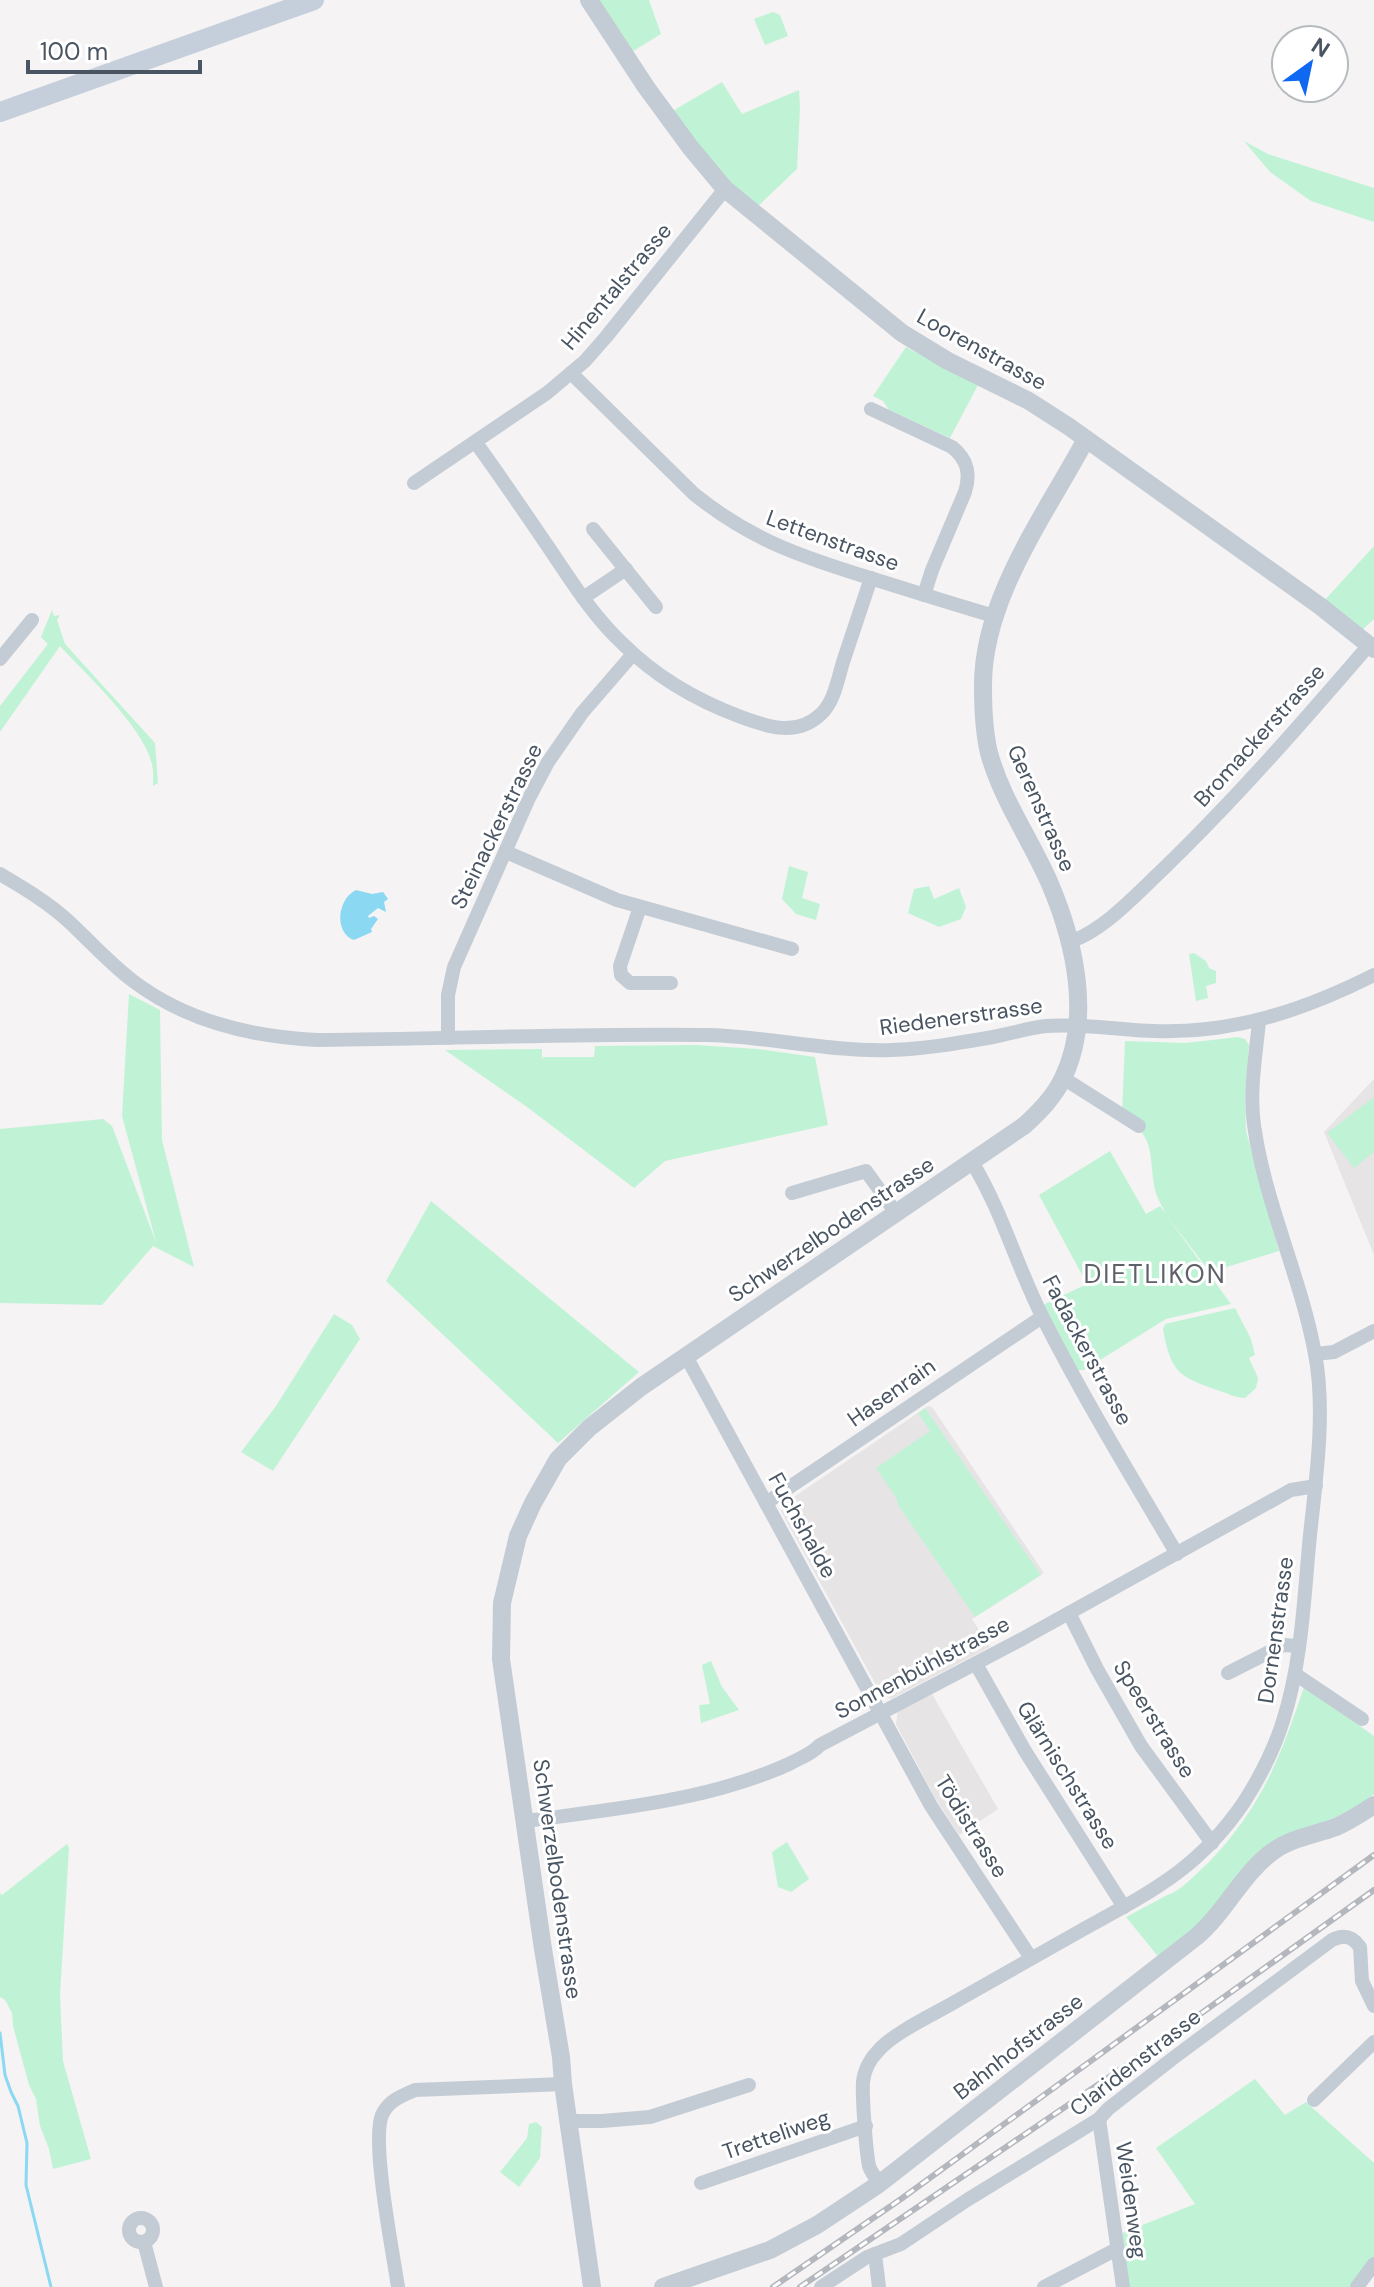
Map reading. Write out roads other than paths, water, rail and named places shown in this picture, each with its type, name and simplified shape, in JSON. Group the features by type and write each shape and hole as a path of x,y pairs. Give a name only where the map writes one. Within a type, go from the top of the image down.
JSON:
{"main road":[{"path":"0,112 314,0"}],"street":[{"name":"Loorenstrasse","path":"589,0 646,87 725,189 902,333 948,361 1029,401 1086,439 1320,606 1372,647"},
{"name":"Hinentalstrasse","path":"414,483 476,443 571,373 596,349 725,189"},
{"name":"Lettenstrasse","path":"571,373 694,494 761,539 785,550 994,616"},
{"path":"871,409 952,447 966,466 967,487 924,595"},
{"name":"Gerenstrasse","path":"1076,1026 1077,998 1071,941 1049,882 1000,783 989,751 982,685 994,616 1012,571 1086,439"},
{"path":"476,443 583,598 633,654 672,683 720,709 768,727 798,727 818,717 831,699 871,578"},
{"path":"593,529 656,607"},
{"path":"583,598 626,569"},
{"path":"0,659 32,620"},
{"name":"Bromackerstrasse","path":"1071,941 1110,917 1180,853 1255,777 1372,647"},
{"name":"Steinackerstrasse","path":"448,1038 451,976 529,798 553,754 582,713 633,654"},
{"path":"506,852 590,890 640,907 792,949"},
{"name":"Riedenerstrasse","path":"0,874 51,907 132,980 168,1003 232,1029 280,1038 711,1035 830,1048 891,1050 945,1045 1044,1026 1209,1030 1259,1021 1341,992 1374,975"},
{"path":"640,907 620,966 621,975 630,983 671,983"},
{"name":"Dornenstrasse","path":"879,2184 870,2167 863,2083 870,2061 877,2051 1031,1958 1167,1882 1212,1843 1244,1801 1271,1756 1284,1721 1295,1674 1316,1486 1320,1388 1301,1294 1264,1173 1254,1125 1253,1088 1259,1021"},
{"name":"Schwerzelbodenstrasse","path":"592,2287 501,1659 502,1603 518,1536 544,1485 565,1464 575,1444 589,1428 609,1411 1033,1117 1063,1078 1076,1026"},
{"path":"1063,1078 1139,1126"},
{"name":"Fadackerstrasse","path":"972,1162 986,1184 1042,1317 1177,1554"},
{"path":"792,1193 866,1171 896,1213"},
{"name":"Hasenrain","path":"766,1503 1042,1317"},
{"path":"1315,1354 1334,1352 1374,1331"},
{"name":"Fuchshalde","path":"687,1358 881,1714"},
{"name":"Sonnenbühlstrasse","path":"526,1821 661,1802 753,1777 814,1752 820,1745 976,1664 1291,1490 1316,1486"},
{"name":"Speerstrasse","path":"1069,1613 1141,1746 1212,1843"},
{"path":"1228,1673 1283,1645 1298,1646"},
{"name":"Glärnischstrasse","path":"976,1664 1025,1751 1124,1907"},
{"path":"1295,1674 1362,1719"},
{"name":"Tödistrasse","path":"881,1714 931,1806 1031,1958"},
{"name":"Bahnhofstrasse","path":"663,2287 770,2250 817,2225 879,2184 1196,1937 1215,1920 1257,1866 1273,1851 1349,1820 1374,1805"},
{"name":"Claridenstrasse","path":"821,2287 862,2260 897,2246 1099,2119 1172,2059 1332,1940 1341,1936 1355,1941 1360,1947 1362,1981 1374,2006"},
{"path":"1314,2100 1374,2042"},
{"path":"398,2287 379,2148 380,2120 387,2107 415,2090 563,2084"},
{"path":"570,2121 650,2117 749,2085"},
{"name":"Weidenweg","path":"1099,2119 1123,2287"},
{"name":"Tretteliweg","path":"701,2183 866,2126"},
{"path":"138,2219 148,2221 152,2226 152,2234 144,2242 133,2239 130,2233 130,2226 138,2219"},
{"path":"144,2242 156,2287"},
{"path":"1044,2287 1117,2249"},
{"path":"875,2254 879,2287"},
{"path":"1357,2287 1374,2264"}],"water":[{"path":"356,890 372,894 383,892 388,899 384,902 386,912 378,908 368,916 378,919 372,932 354,940 343,930 340,916 345,901"}],"waterway":[{"path":"0,2033 5,2075 18,2106 27,2143 26,2185 51,2287"}],"railway":[{"path":"773,2287 901,2199 1374,1855"},
{"path":"800,2287 1168,2037 1374,1890"}],"district":[{"name":"DIETLIKON","path":"1155,1274"}]}
